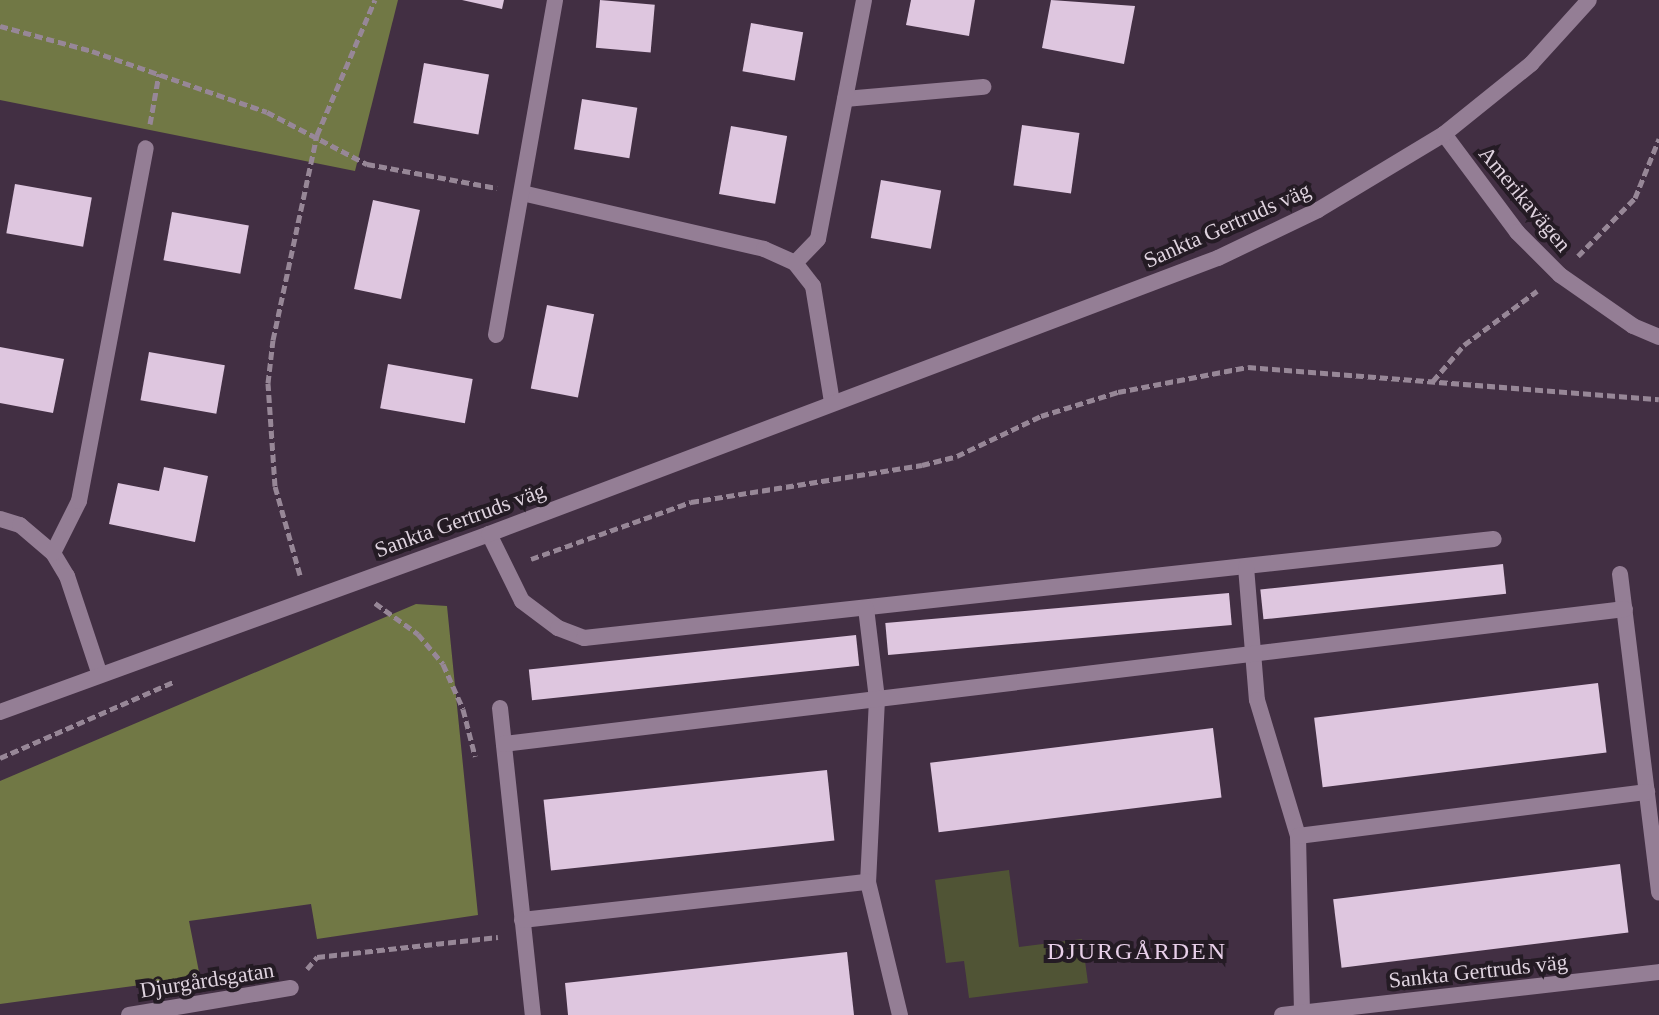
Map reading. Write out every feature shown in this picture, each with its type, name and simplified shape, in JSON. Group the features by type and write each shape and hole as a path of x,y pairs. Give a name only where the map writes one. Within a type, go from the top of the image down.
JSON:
{"street":[{"path":"496,335 555,0"},
{"path":"795,263 818,239 864,0"},
{"name":"Sankta Gertruds väg","path":"0,712 489,534 1218,258 1318,210 1444,134 1531,64 1589,0"},
{"path":"845,99 983,87"},
{"name":"Amerikavägen","path":"1444,134 1517,232 1560,275 1633,326 1659,337"},
{"path":"53,553 79,501 146,148"},
{"path":"522,193 764,249 795,263 813,286 832,402"},
{"path":"0,519 20,525 53,553 67,576 100,675"},
{"path":"489,534 522,601 539,616 584,638 1494,539"},
{"path":"1246,567 1257,700 1298,836 1302,1013"},
{"path":"1620,574 1659,893"},
{"path":"866,608 877,699 868,882 900,1015"},
{"path":"504,744 1625,609"},
{"path":"500,708 533,1015"},
{"path":"1298,836 1647,792"},
{"path":"522,920 868,882"},
{"name":"Sankta Gertruds väg","path":"1282,1015 1659,972"},
{"name":"Djurgårdsgatan","path":"129,1015 291,988"}],"path":[{"path":"307,600 275,486 268,383 317,135 375,0"},
{"path":"0,26 159,74 317,135 367,164 522,193"},
{"path":"146,148 159,74"},
{"path":"504,568 691,502 922,465 957,456 1041,416 1118,392 1248,367 1659,399"},
{"path":"363,607 389,597"},
{"path":"375,603 418,634 443,664 463,709 476,760"},
{"path":"0,758 188,675"},
{"path":"497,922 501,953"},
{"path":"291,988 317,957 499,937"}],"green space":[{"path":"0,0 398,0 355,171 0,100"},
{"path":"416,604 447,606 478,915 317,939 311,904 189,921 200,977 0,1004 0,781"},
{"path":"1009,870 1019,947 1082,939 1088,983 969,998 964,961 946,963 935,880"}],"building":[{"path":"462,0 504,0 502,9"},
{"path":"600,0 655,5 651,53 596,48"},
{"path":"911,0 975,0 969,36 906,25"},
{"path":"1051,0 1135,6 1124,64 1042,48"},
{"path":"751,23 803,32 795,80 742,71"},
{"path":"424,63 489,74 478,135 413,123"},
{"path":"582,99 637,108 629,158 574,149"},
{"path":"1022,125 1079,133 1071,193 1014,185"},
{"path":"731,126 787,136 775,204 719,194"},
{"path":"881,180 941,191 931,249 871,238"},
{"path":"15,184 92,198 83,247 6,233"},
{"path":"373,200 420,210 401,299 354,289"},
{"path":"172,212 249,226 240,274 163,260"},
{"path":"547,305 594,314 578,398 531,388"},
{"path":"0,347 64,359 53,413 0,403"},
{"path":"149,352 225,365 216,414 140,400"},
{"path":"388,364 473,379 465,423 380,408"},
{"path":"164,467 208,476 195,542 109,524 118,483 159,491"},
{"path":"1503,564 1506,594 1263,619 1260,590"},
{"path":"1229,593 1232,625 888,655 885,623"},
{"path":"856,635 859,666 532,700 529,669"},
{"path":"1598,683 1607,752 1323,787 1314,718"},
{"path":"1213,728 1222,797 939,832 930,763"},
{"path":"827,770 834,841 551,870 544,800"},
{"path":"1620,864 1628,932 1342,968 1333,899"},
{"path":"847,952 854,1015 568,1015 565,983"}],"district":[{"name":"DJURGÅRDEN","path":"1137,952"}]}
